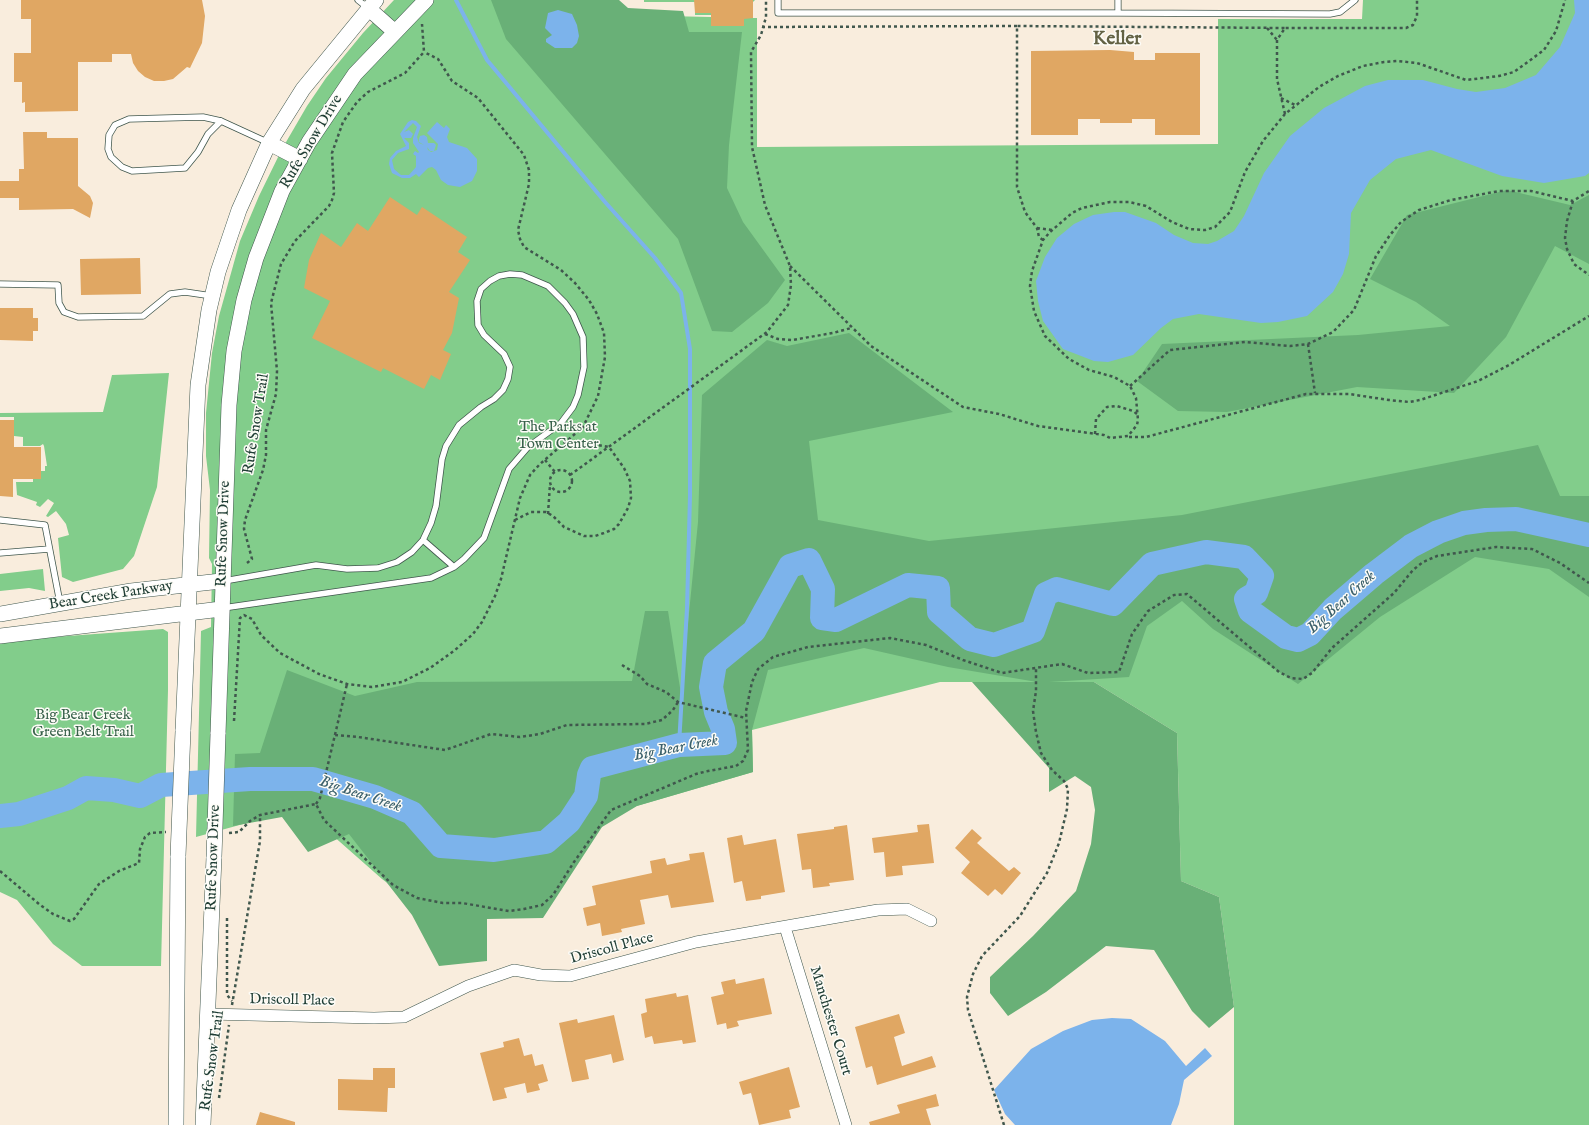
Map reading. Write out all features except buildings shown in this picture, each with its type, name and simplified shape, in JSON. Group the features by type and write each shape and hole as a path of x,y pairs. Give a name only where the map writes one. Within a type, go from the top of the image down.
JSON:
{"main road":[{"name":"Rufe Snow Drive","path":"203,1125 214,857 228,405 237,336 244,300 256,258 282,191 309,142 355,74 426,1"},
{"path":"176,1125 178,856 194,484 194,426 202,346 212,296 226,245 239,210 269,143 303,89 367,3 395,32"},
{"path":"269,143 300,159"},
{"name":"Bear Creek Parkway","path":"0,614 131,591 222,581"},
{"name":"Bear Creek Parkway","path":"0,636 221,609"}],"street":[{"name":"Driscoll Place","path":"208,1014 366,1018 404,1017 468,986 514,970 541,975 570,976 696,942 878,910 908,909 931,921"},
{"name":"Manchester Court","path":"785,926 846,1125"}],"lane":[{"path":"778,0 778,13 1330,14 1340,12 1355,0"},
{"path":"1118,0 1118,13"},
{"path":"221,121 208,134 194,158 185,168 132,171 122,167 111,157 108,149 108,135 115,124 129,119 203,117 221,121 269,143"},
{"path":"221,609 427,579 454,567 476,549 484,538 509,469 528,447 561,423 573,407 578,395 584,367 582,337 579,326 565,303 548,286 522,275 510,274 499,276 490,281 481,289 477,301 478,325 484,335 504,354 510,367 508,379 503,390 494,399 481,407 460,425 446,446 442,459 436,506 431,523 422,540 412,552 396,562 378,568 347,569 316,565 222,581"},
{"path":"0,284 58,285 59,302 64,312 78,317 143,316 170,294 185,292 212,296"},
{"path":"0,520 45,525 60,604"},
{"path":"422,540 454,567"},
{"path":"0,553 49,549"}],"path":[{"path":"570,475 765,334 788,304 791,285 790,266 765,205 752,147 751,52 760,38 766,17 766,0"},
{"path":"762,27 1018,26 1406,28 1412,25 1417,16 1417,0"},
{"path":"1128,436 1137,426 1136,398 1130,386 1114,377 1078,365 1057,349 1045,336 1034,311 1030,286 1032,272 1043,240 1053,230 1072,213 1082,208 1096,204 1121,201 1146,206 1172,222 1189,229 1205,230 1215,227 1230,212 1254,155 1285,114 1318,87 1338,76 1364,66 1397,61 1417,63 1466,80 1500,76 1514,72 1544,50 1556,31 1565,0"},
{"path":"234,722 240,618 244,615 252,619 261,636 280,653 319,674 348,684 372,687 402,682 430,668 455,650 472,634 489,608 502,579 514,520 523,486 530,475 545,460 583,427 590,416 603,380 605,356 604,333 597,314 589,300 561,270 524,247 520,239 518,230 529,184 529,170 524,155 478,98 452,81 438,59 424,52 422,22"},
{"path":"1018,26 1018,187 1025,212 1037,228 1039,237 1043,240"},
{"path":"1267,28 1277,40"},
{"path":"1285,28 1277,40 1276,79 1285,114"},
{"name":"Rufe Snow Trail","path":"247,563 252,559 244,529 245,520 263,470 266,455 266,430 276,394 277,371 272,303 281,264 295,241 329,206 332,200 334,193 332,153 341,126 349,113 368,92 405,73 424,52"},
{"path":"1281,98 1295,105"},
{"path":"1130,386 1170,350 1245,342 1290,346 1308,344 1333,332 1354,310 1376,256 1390,235 1401,222 1419,210 1451,200 1499,191 1531,191 1573,201"},
{"path":"1589,191 1573,201 1567,221 1565,238 1567,249 1574,264 1589,275"},
{"path":"1037,228 1053,230"},
{"path":"790,266 851,328 871,346 963,407 998,414 1038,426 1117,438 1128,436 1146,437 1315,393 1349,394 1409,402 1420,400 1478,381 1509,365 1589,316"},
{"path":"765,334 785,341 833,333 851,328"},
{"path":"1308,344 1315,393"},
{"path":"1095,434 1096,419 1107,407 1117,406 1133,411 1137,414"},
{"path":"514,520 531,512 548,514 564,527 584,536 595,536 604,533 614,529 620,524 628,508 632,487 628,473 609,447 592,444 566,443"},
{"path":"545,460 555,472"},
{"path":"548,514 550,477 555,472 565,471 570,475"},
{"path":"550,484 555,490 565,490 570,486 570,475"},
{"path":"316,804 324,820 393,885 417,898 510,911 524,909 542,905 553,895 574,862 611,810 696,774 708,770 736,766 743,761 748,750 746,711 752,682 758,669 773,657 808,647 890,638 926,645 963,660 1002,673 1062,664 1088,673 1119,672 1132,634 1148,611 1174,595 1187,594 1279,672 1291,678 1303,679 1312,673 1332,648 1389,597 1413,570 1423,562 1437,556 1496,547 1532,549 1560,562 1589,583"},
{"path":"622,664 640,676 647,684 674,697 678,702 746,718"},
{"path":"1004,1125 968,1010 967,997 973,974 982,956 1020,916 1047,873 1059,843 1067,809 1068,789 1064,781 1052,770 1042,753 1036,732 1033,711 1036,691 1036,668"},
{"path":"227,833 240,832 250,821 260,816 316,804 320,798 348,684"},
{"path":"335,735 445,750 471,739 490,734 520,738 540,734 566,725 645,724 662,720 673,710 678,702"},
{"path":"232,1002 260,841 260,816"},
{"path":"0,871 53,914 70,921 74,919 99,884 120,871 139,863 140,849 144,837 157,831 173,832"},
{"name":"Rufe Snow Trail","path":"219,1102 232,1002 227,995 227,912"}],"green space":[{"name":"The Parks at Town Center","path":"394,0 603,0 620,15 711,17 711,15 695,15 695,2 644,2 644,0 755,0 753,2 753,18 757,18 757,147 1218,144 1218,19 1362,19 1363,0 1589,0 1589,1125 1234,1125 1234,1007 1219,897 1181,881 1177,733 1094,682 940,682 752,730 753,772 633,807 604,824 599,830 435,918 382,879 306,812 294,810 196,837 201,631 211,627 212,564 209,558 210,490 206,456 206,413 212,353 219,316 240,241 259,196 282,149 307,106 326,78 363,33"},
{"path":"491,0 619,0 628,8 683,11 689,32 742,32 729,145 727,188 743,222 785,280 768,303 732,332 712,331 678,239 506,39"},
{"path":"1507,190 1570,205 1589,195 1589,264 1555,246 1506,337 1454,393 1357,387 1227,412 1178,411 1137,381 1162,344 1358,335 1450,326 1416,302 1370,279 1407,215"},
{"path":"849,333 953,412 809,441 818,520 929,541 1182,515 1538,445 1560,496 1589,496 1589,597 1549,569 1475,557 1380,617 1298,684 1213,629 1182,601 1147,626 1129,677 1049,682 1094,682 1177,733 1181,881 1219,897 1234,1007 1209,1028 1192,1011 1154,950 1106,946 1046,992 1008,1016 990,993 990,977 1033,936 1076,891 1091,844 1095,810 1091,787 1075,776 1049,792 1049,768 972,682 1037,682 948,667 864,648 768,670 752,730 753,772 637,806 602,827 543,918 487,919 487,961 439,966 412,915 349,834 308,852 282,817 233,826 235,754 260,753 287,670 355,696 417,682 632,681 645,611 668,611 681,694 698,522 702,395 767,340 787,346"},
{"path":"169,373 157,487 134,556 123,569 73,582 62,577 58,538 69,535 66,524 56,511 48,517 46,516 54,503 48,499 40,507 36,505 37,502 17,495 16,482 33,482 33,479 41,479 41,471 45,471 45,466 47,466 44,446 43,444 40,446 23,446 23,437 14,436 14,417 0,417 0,413 103,412 112,375"},
{"path":"43,569 45,591 29,588 0,591 0,574"},
{"name":"Big Bear Creek Green Belt Trail","path":"163,629 168,632 168,690 161,966 82,966 53,944 17,900 0,892 0,641"}],"water":[{"path":"1574,0 1589,0 1589,173 1585,176 1544,183 1502,176 1431,150 1396,159 1370,180 1351,213 1349,254 1343,274 1333,292 1307,316 1278,322 1261,323 1199,314 1173,319 1161,328 1133,355 1108,362 1094,361 1063,349 1043,321 1038,301 1036,281 1045,257 1057,238 1074,224 1093,215 1125,212 1156,223 1174,235 1193,243 1208,244 1217,241 1234,231 1244,216 1264,173 1290,136 1324,108 1365,86 1388,80 1423,80 1457,89 1476,92 1505,88 1536,75 1560,47 1575,13"},
{"path":"558,10 572,14 577,25 579,36 577,43 572,48 555,48 546,42 546,39 552,35 545,28 548,13"},
{"path":"412,120 416,121 421,126 417,137 419,143 424,145 419,142 419,139 420,136 424,135 427,137 428,143 434,143 436,145 434,151 437,150 438,144 427,133 437,122 444,128 446,125 450,129 447,137 449,142 467,148 477,159 477,171 472,181 460,187 448,185 441,180 436,170 432,167 428,168 419,177 416,174 410,178 402,178 392,173 389,164 390,158 396,151 406,146 400,134 408,122","holes":["413,123 417,127 413,138 413,143 419,152 418,153 415,151 413,154 416,156 416,167 409,175 401,175 394,169 392,160 398,153 409,149 409,143 404,138 411,138 413,134 409,130 404,132"]},
{"path":"1112,1018 1131,1019 1165,1041 1186,1066 1205,1048 1212,1056 1184,1080 1179,1104 1171,1125 1015,1125 1005,1114 994,1090 1031,1049 1063,1031 1092,1020"}],"waterway":[{"path":"456,0 487,60 605,202 655,258 681,293 690,349 690,496 687,608 679,745"},
{"name":"Big Bear Creek","path":"0,816 19,814 68,798 86,788 114,790 140,796 161,785 250,779 313,779 375,797 412,813 441,846 494,850 546,842 569,822 586,796 589,775 592,768 679,745 725,743 723,729 716,712 711,687 715,663 754,631 790,566 809,560 823,589 822,618 836,620 908,585 938,588 939,612 970,639 994,645 1033,631 1046,594 1057,589 1113,604 1152,564 1206,552 1244,557 1262,576 1256,593 1246,599 1250,611 1286,637 1298,640 1310,634 1333,609 1374,574 1411,546 1438,532 1464,523 1486,520 1516,519 1589,535"}],"district":[{"name":"Keller","path":"1117,40"}]}
